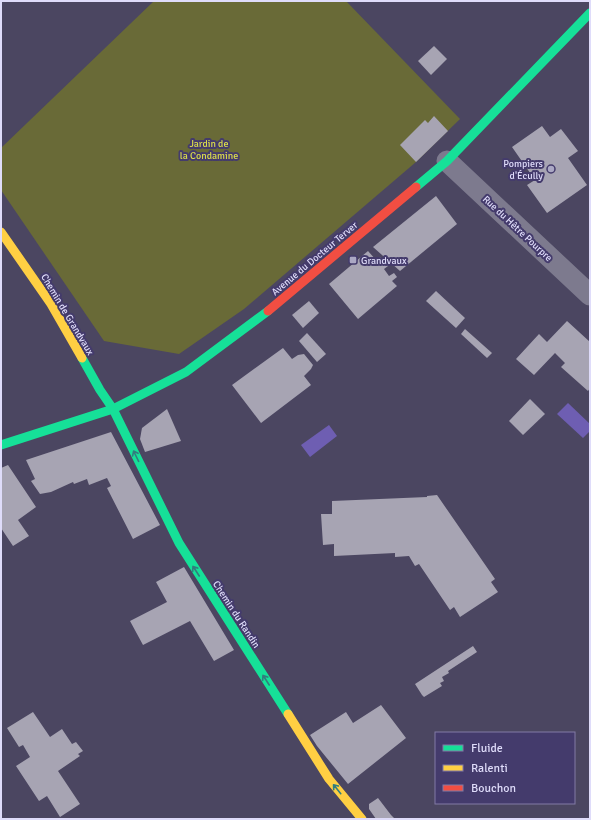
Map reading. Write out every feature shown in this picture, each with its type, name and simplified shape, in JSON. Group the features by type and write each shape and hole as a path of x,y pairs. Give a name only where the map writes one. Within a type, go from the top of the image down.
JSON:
{"main road":[{"name":"Avenue du Docteur Terver","path":"1,445 113,409 186,372 262,316 447,161 590,13"},
{"name":"Chemin de Grandvaux","path":"1,232 51,304 100,390 113,409"},
{"name":"Chemin du Randin","path":"113,409 179,543 329,779 362,819"}],"street":[{"name":"Rue du Hêtre Pourpre","path":"447,161 590,295"}],"green space":[{"name":"Jardin de la Condamine","path":"154,1 346,1 460,119 416,162 244,309 179,354 104,341 1,190 1,148"}],"shaded area":[{"path":"568,403 590,424 590,431 583,438 557,414"},
{"path":"329,425 337,436 310,457 301,445"}],"building":[{"path":"434,46 447,59 431,75 418,61"},
{"path":"434,116 448,131 416,162 400,145 425,120 428,123"},
{"name":"Pompiers d'Écully","path":"542,126 550,137 561,129 578,151 568,158 587,185 547,213 527,185 535,180 512,147"},
{"path":"436,196 457,224 400,271 373,247"},
{"path":"368,251 376,260 380,257 388,266 384,269 389,276 394,273 397,277 392,281 397,286 358,319 329,284"},
{"path":"436,291 465,318 456,328 426,301"},
{"path":"309,301 319,313 303,328 292,315"},
{"path":"567,321 590,342 590,388 588,391 561,367 565,363 555,353 534,375 516,359 539,334 547,342"},
{"path":"465,329 492,353 487,358 461,334"},
{"path":"307,333 326,354 317,362 299,341"},
{"path":"283,348 292,359 298,355 304,354 313,365 304,376 311,385 261,423 232,385"},
{"path":"530,399 545,414 523,435 509,421"},
{"path":"167,409 181,441 145,452 140,439 142,428"},
{"path":"111,432 160,525 133,539 107,488 111,486 107,478 89,485 87,479 74,484 73,482 51,492 40,494 31,481 35,479 26,460"},
{"path":"8,465 36,507 18,520 29,536 13,546 1,528 1,468"},
{"path":"437,495 495,579 491,582 498,592 460,617 454,607 450,610 419,564 415,566 409,556 395,557 395,553 334,556 334,544 323,545 321,514 332,514 332,501 427,497"},
{"path":"184,567 234,650 214,661 190,621 143,645 130,621 167,602 156,582"},
{"path":"473,646 477,652 448,671 449,673 442,677 444,681 440,683 442,686 424,697 422,695 415,684"},
{"path":"381,705 406,738 348,784 317,746 310,735 346,712 353,723"},
{"path":"33,712 50,737 62,729 72,744 76,742 83,751 78,754 80,756 58,771 80,804 60,817 47,796 39,801 16,766 30,757 23,745 19,747 7,728"},
{"path":"378,798 395,819 376,819 369,809 369,804"}],"traffic: fast":[{"path":"416,187 447,161 590,13"},
{"path":"1,445 113,409 186,372 268,311"},
{"path":"82,358 100,390 113,409 179,543 288,714"}],"traffic: slow":[{"path":"1,232 51,304 82,358"},
{"path":"288,714 329,779 362,819"}],"traffic: jam":[{"path":"268,311 416,187"}],"place":[{"name":"Pompiers d'Écully","path":"551,169"},
{"name":"Grandvaux","path":"353,260"}]}
